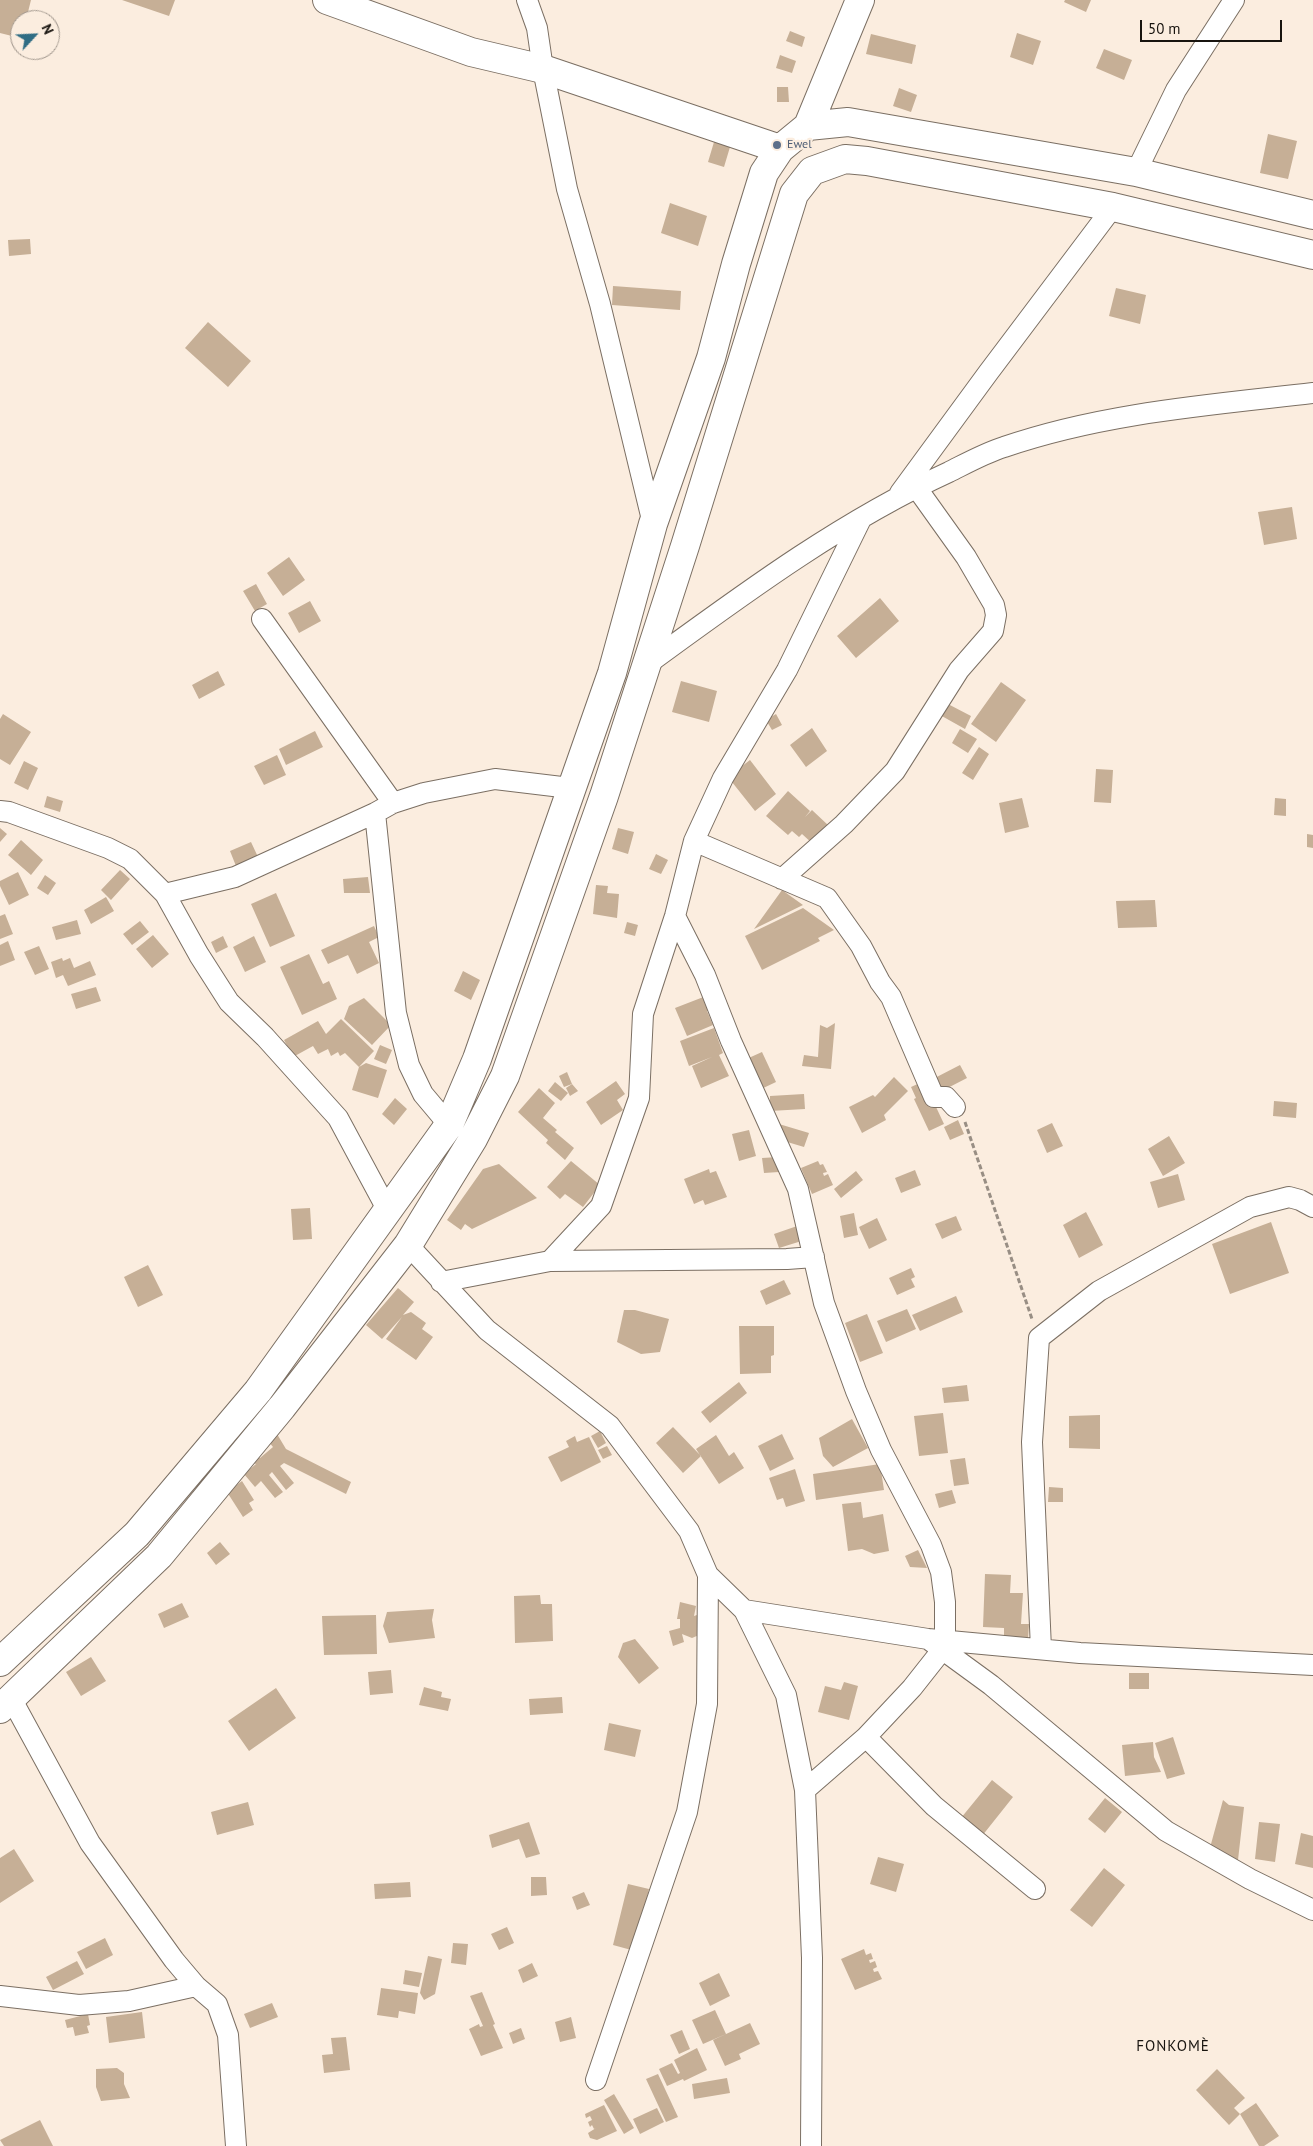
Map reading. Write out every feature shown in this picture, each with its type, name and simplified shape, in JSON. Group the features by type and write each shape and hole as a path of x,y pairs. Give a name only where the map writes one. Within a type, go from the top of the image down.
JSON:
{"street":[{"path":"326,0 471,52 543,69 780,149"},
{"path":"527,0 537,28 543,69 567,189 600,304 653,524"},
{"path":"0,1662 137,1534 258,1391 449,1124 477,1059 570,788 612,673 653,524 712,358 736,264 764,173 780,149 808,126 860,0"},
{"path":"1136,172 1176,90 1234,0"},
{"path":"808,126 848,122 1136,172 1313,216"},
{"path":"236,2146 228,2035 217,2004 196,1986 174,1960 90,1843 6,1703 159,1556 282,1407 408,1245 473,1139 504,1076 604,796 794,194 812,171 845,159 866,160 1114,208 1313,255"},
{"path":"908,490 988,373 1114,208"},
{"path":"646,665 757,584 908,490 1002,447 1068,428 1178,408 1313,393"},
{"path":"782,879 844,824 895,770 959,670 993,631 996,615 994,605 966,557 908,490"},
{"path":"550,1261 601,1206 639,1098 643,1014 675,916 694,841 723,778 787,670 861,519"},
{"path":"262,619 394,803"},
{"path":"165,894 235,876 394,803 424,793 495,780 570,788"},
{"path":"0,811 9,812 108,848 130,859 165,894 199,955 229,1002 265,1037 338,1118 388,1211"},
{"path":"375,813 396,1013 413,1073 423,1094 449,1124"},
{"path":"694,841 827,898 861,946 890,997 934,1097 946,1097 955,1106"},
{"path":"675,916 704,975 730,1041 798,1189 824,1303 856,1391 881,1450 931,1545 941,1572 945,1602 938,1643 912,1688 866,1737 805,1790"},
{"path":"1041,1649 1032,1442 1039,1338 1099,1291 1250,1207 1289,1197 1313,1207"},
{"path":"408,1245 487,1330 610,1426 689,1531 708,1575 744,1610 786,1695 805,1790 812,1958 811,2146"},
{"path":"441,1282 550,1261 787,1260 814,1256"},
{"path":"596,2080 687,1812 707,1704 708,1575"},
{"path":"744,1610 938,1643 1313,1665"},
{"path":"938,1643 1166,1831 1250,1879 1313,1910"},
{"path":"866,1737 934,1806 1035,1889"},
{"path":"0,1996 79,2005 129,2000 196,1986"}],"path":[{"path":"955,1106 968,1129 981,1173 1039,1338"}],"building":[{"path":"0,0 31,0 28,10 10,10 10,36 0,33"},
{"path":"122,0 175,0 169,16"},
{"path":"1065,0 1091,0 1086,12 1064,2"},
{"path":"790,31 805,37 802,47 786,41"},
{"path":"1017,33 1041,41 1033,65 1010,57"},
{"path":"871,34 916,45 912,64 866,54"},
{"path":"1104,49 1132,60 1124,80 1096,68"},
{"path":"780,55 796,61 792,73 776,68"},
{"path":"777,87 788,87 789,102 777,102"},
{"path":"899,88 917,95 911,112 893,106"},
{"path":"1268,134 1297,141 1288,179 1260,173"},
{"path":"714,142 730,147 724,167 708,162"},
{"path":"670,203 707,216 698,246 661,233"},
{"path":"30,239 31,254 9,256 8,240"},
{"path":"613,286 681,291 680,310 612,305"},
{"path":"1116,288 1146,295 1140,324 1109,316"},
{"path":"208,322 251,361 228,387 185,348"},
{"path":"1292,507 1297,539 1264,545 1258,512"},
{"path":"289,557 305,580 283,596 267,573"},
{"path":"256,584 267,604 255,611 243,591"},
{"path":"880,598 899,621 856,658 837,636"},
{"path":"310,601 321,621 299,633 288,613"},
{"path":"218,671 225,685 199,699 192,685"},
{"path":"681,681 717,691 709,722 672,712"},
{"path":"1001,682 1026,700 996,742 971,724"},
{"path":"946,703 971,716 965,729 940,715"},
{"path":"3,714 31,732 10,765 0,759 0,719"},
{"path":"776,714 782,725 772,730 766,720"},
{"path":"812,728 827,751 806,767 790,745"},
{"path":"960,729 977,739 968,753 952,743"},
{"path":"315,731 323,747 286,765 279,749"},
{"path":"979,747 989,754 973,780 962,773"},
{"path":"277,755 286,775 264,785 254,766"},
{"path":"750,760 776,794 755,811 728,777"},
{"path":"24,761 38,768 28,790 14,783"},
{"path":"1096,769 1113,770 1111,803 1094,802"},
{"path":"788,791 810,811 805,817 812,810 829,826 813,844 802,834 799,837 792,831 788,835 766,816"},
{"path":"47,796 63,801 60,812 44,807"},
{"path":"1022,798 1029,827 1005,833 999,803"},
{"path":"1275,798 1286,799 1286,816 1274,815"},
{"path":"0,828 7,834 0,842"},
{"path":"618,828 634,832 628,854 612,849"},
{"path":"1307,834 1313,835 1313,848 1307,847"},
{"path":"21,840 43,860 31,875 8,855"},
{"path":"251,842 258,857 236,866 230,851"},
{"path":"656,854 668,860 661,874 649,869"},
{"path":"120,870 130,879 111,900 101,890"},
{"path":"18,872 29,895 9,905 0,886 0,881"},
{"path":"45,875 56,883 48,895 37,888"},
{"path":"368,877 370,893 344,893 343,879"},
{"path":"596,885 608,886 607,893 619,894 617,918 593,914"},
{"path":"782,890 803,905 754,929"},
{"path":"276,893 295,936 270,947 251,904"},
{"path":"106,897 114,911 91,924 84,910"},
{"path":"1155,900 1157,927 1118,928 1116,901"},
{"path":"803,908 834,930 818,938 820,941 762,970 745,936"},
{"path":"5,914 13,934 0,939 0,916"},
{"path":"77,920 81,934 56,940 52,927"},
{"path":"140,921 149,932 132,945 123,934"},
{"path":"627,922 638,925 635,936 624,933"},
{"path":"374,926 379,937 369,942 379,963 357,974 348,955 328,964 321,950"},
{"path":"153,935 169,954 152,968 136,949"},
{"path":"223,936 228,947 216,953 211,942"},
{"path":"254,936 266,962 245,972 233,947"},
{"path":"8,941 15,960 0,966 0,945"},
{"path":"39,946 49,969 35,975 24,952"},
{"path":"309,954 323,984 329,981 337,999 302,1015 280,967"},
{"path":"62,958 63,961 70,958 74,968 90,961 96,975 68,986 63,975 56,978 51,962"},
{"path":"463,971 480,980 471,1000 454,991"},
{"path":"96,987 101,1001 76,1009 71,994"},
{"path":"706,996 711,1009 707,1011 713,1025 687,1036 675,1008"},
{"path":"364,998 391,1025 372,1045 344,1019 349,1006"},
{"path":"341,1019 374,1051 359,1067 345,1053 340,1056 338,1052 331,1056 328,1049 318,1054 313,1046 293,1057 284,1040 318,1021 326,1034"},
{"path":"835,1023 831,1069 802,1066 804,1055 818,1057 820,1025 827,1028"},
{"path":"714,1028 723,1053 719,1055 729,1076 701,1088 692,1066 712,1057 689,1066 680,1041"},
{"path":"380,1045 392,1050 386,1064 374,1059"},
{"path":"762,1052 776,1082 757,1091 742,1061"},
{"path":"366,1063 387,1070 378,1098 352,1090 359,1067"},
{"path":"960,1065 967,1078 936,1094 929,1081"},
{"path":"567,1072 572,1084 564,1087 559,1076"},
{"path":"894,1077 908,1091 884,1115 886,1120 862,1133 849,1107 873,1095 875,1097"},
{"path":"616,1081 625,1094 617,1100 623,1110 601,1125 586,1102"},
{"path":"555,1082 568,1093 561,1101 548,1091"},
{"path":"922,1082 929,1092 944,1124 929,1131 914,1099 916,1098 911,1087"},
{"path":"572,1084 578,1091 570,1096 566,1088"},
{"path":"539,1088 555,1103 543,1118 557,1130 555,1132 574,1148 565,1160 546,1143 548,1140 518,1112"},
{"path":"804,1094 805,1109 770,1111 770,1096"},
{"path":"395,1098 407,1109 394,1125 382,1114"},
{"path":"1274,1101 1297,1103 1296,1118 1273,1116"},
{"path":"958,1120 964,1134 950,1140 944,1127"},
{"path":"1052,1123 1063,1146 1047,1153 1037,1130"},
{"path":"779,1124 809,1133 804,1147 774,1138"},
{"path":"749,1130 756,1156 739,1161 732,1134"},
{"path":"1169,1136 1185,1163 1163,1176 1148,1149"},
{"path":"778,1157 779,1172 764,1173 762,1158"},
{"path":"571,1161 600,1185 583,1207 565,1194 560,1199 547,1187"},
{"path":"818,1161 820,1165 823,1164 827,1172 823,1173 824,1176 828,1174 833,1185 812,1194 801,1168"},
{"path":"499,1164 537,1198 472,1229 465,1224 461,1230 447,1220 483,1169"},
{"path":"709,1169 710,1173 716,1171 727,1197 705,1205 703,1200 694,1204 684,1179"},
{"path":"915,1170 921,1185 901,1193 895,1178"},
{"path":"856,1171 863,1180 841,1198 834,1189"},
{"path":"1178,1174 1185,1200 1158,1208 1150,1182"},
{"path":"310,1208 312,1239 293,1240 291,1209"},
{"path":"1086,1212 1103,1245 1079,1258 1063,1225"},
{"path":"854,1213 858,1235 844,1238 840,1216"},
{"path":"956,1216 962,1230 942,1239 935,1224"},
{"path":"877,1218 887,1240 869,1249 859,1227"},
{"path":"1271,1222 1289,1273 1230,1294 1212,1244"},
{"path":"803,1224 808,1239 779,1248 774,1234"},
{"path":"148,1265 163,1295 138,1307 124,1277"},
{"path":"911,1268 915,1277 911,1279 915,1287 897,1295 889,1278"},
{"path":"784,1280 791,1294 766,1305 760,1291"},
{"path":"398,1288 414,1302 403,1315 411,1312 426,1323 422,1329 433,1337 416,1360 386,1339 402,1317 382,1339 366,1325"},
{"path":"956,1296 963,1312 920,1331 912,1315"},
{"path":"907,1309 916,1329 886,1342 877,1321"},
{"path":"624,1310 635,1310 669,1319 660,1352 641,1354 617,1342"},
{"path":"867,1314 883,1353 860,1362 845,1323"},
{"path":"739,1326 774,1326 774,1355 771,1356 771,1373 740,1374"},
{"path":"739,1382 747,1393 710,1423 701,1412"},
{"path":"967,1385 969,1401 944,1403 942,1388"},
{"path":"943,1413 948,1453 919,1456 914,1416"},
{"path":"1100,1415 1100,1449 1069,1448 1069,1416"},
{"path":"852,1419 868,1448 833,1467 823,1456 819,1438"},
{"path":"673,1427 701,1456 683,1473 656,1443"},
{"path":"600,1431 606,1443 598,1448 591,1436"},
{"path":"277,1434 286,1449 351,1482 346,1494 284,1463 280,1466 294,1483 286,1490 272,1472 269,1475 283,1492 275,1498 261,1481 255,1487 244,1474 256,1464 248,1461 256,1454 260,1458 273,1447 268,1441"},
{"path":"782,1434 794,1459 770,1471 758,1446"},
{"path":"716,1435 729,1456 734,1452 744,1468 719,1484 696,1449"},
{"path":"575,1436 577,1442 589,1437 601,1462 561,1482 548,1457 569,1447 566,1441"},
{"path":"607,1446 612,1455 603,1459 598,1450"},
{"path":"965,1458 969,1484 954,1486 950,1460"},
{"path":"880,1464 884,1490 816,1500 813,1474"},
{"path":"795,1469 805,1501 786,1507 783,1498 777,1500 769,1478"},
{"path":"242,1481 254,1500 249,1503 253,1510 243,1517 227,1492"},
{"path":"1049,1487 1063,1488 1063,1502 1048,1502"},
{"path":"952,1490 956,1503 939,1508 935,1494"},
{"path":"861,1502 863,1518 883,1514 889,1551 874,1554 862,1549 848,1551 842,1504"},
{"path":"220,1542 230,1554 216,1565 207,1553"},
{"path":"918,1550 927,1568 910,1567 905,1556"},
{"path":"985,1574 1011,1575 1010,1593 1023,1593 1021,1624 1029,1624 1028,1639 1004,1638 1004,1628 983,1627"},
{"path":"540,1595 541,1604 552,1604 553,1641 515,1643 514,1596"},
{"path":"680,1602 696,1606 694,1616 700,1614 706,1632 692,1638 682,1634 684,1642 673,1646 669,1631 680,1628 680,1619 677,1619"},
{"path":"182,1603 189,1617 164,1628 158,1614"},
{"path":"434,1609 432,1620 435,1638 389,1643 383,1626 387,1612"},
{"path":"376,1615 377,1654 324,1655 322,1616"},
{"path":"635,1639 659,1668 639,1684 618,1657 623,1643"},
{"path":"91,1657 106,1681 81,1696 66,1672"},
{"path":"391,1670 393,1693 370,1695 368,1672"},
{"path":"1129,1673 1149,1673 1149,1689 1129,1689"},
{"path":"844,1682 858,1686 849,1720 818,1712 825,1686 841,1690"},
{"path":"424,1687 442,1692 441,1697 451,1699 448,1711 419,1705"},
{"path":"276,1688 296,1718 249,1751 228,1721"},
{"path":"562,1697 563,1713 530,1715 529,1699"},
{"path":"609,1723 641,1730 635,1757 604,1750"},
{"path":"1173,1737 1185,1774 1167,1779 1155,1743"},
{"path":"1153,1742 1154,1757 1161,1772 1125,1776 1122,1745"},
{"path":"992,1780 1013,1797 982,1836 961,1818"},
{"path":"1105,1798 1122,1812 1105,1833 1088,1819"},
{"path":"1223,1800 1229,1805 1244,1807 1238,1860 1226,1865 1208,1855"},
{"path":"248,1802 254,1825 217,1835 211,1812"},
{"path":"529,1822 540,1854 526,1858 519,1839 492,1848 489,1835"},
{"path":"1259,1822 1280,1824 1275,1862 1255,1859"},
{"path":"1301,1833 1313,1836 1313,1868 1295,1864"},
{"path":"14,1849 34,1881 0,1903 0,1858"},
{"path":"878,1857 904,1864 896,1892 870,1884"},
{"path":"1104,1868 1125,1885 1092,1927 1070,1910"},
{"path":"531,1877 546,1877 547,1895 531,1896"},
{"path":"410,1882 411,1897 375,1899 374,1884"},
{"path":"628,1884 649,1889 635,1951 613,1945"},
{"path":"584,1892 590,1905 577,1910 572,1897"},
{"path":"507,1927 514,1943 499,1950 491,1934"},
{"path":"105,1938 113,1955 86,1969 77,1952"},
{"path":"453,1943 468,1944 466,1965 451,1963"},
{"path":"864,1949 866,1955 871,1953 873,1959 869,1960 870,1963 875,1961 877,1967 873,1969 874,1972 878,1971 882,1979 855,1990 841,1959"},
{"path":"428,1956 442,1959 435,1994 424,2000 420,1993"},
{"path":"77,1961 84,1974 53,1990 46,1977"},
{"path":"532,1963 538,1976 523,1983 518,1970"},
{"path":"405,1970 422,1973 419,1987 403,1984"},
{"path":"719,1973 730,1996 710,2006 699,1983"},
{"path":"381,1988 418,1993 415,2014 399,2011 398,2018 377,2015"},
{"path":"482,1992 503,2048 481,2056 469,2029 479,2024 480,2027 483,2026 470,1996"},
{"path":"272,2003 278,2017 250,2028 244,2014"},
{"path":"715,2010 726,2034 703,2044 692,2020"},
{"path":"142,2012 145,2038 109,2043 106,2017"},
{"path":"88,2014 90,2025 87,2026 89,2033 75,2036 73,2027 67,2028 65,2020"},
{"path":"571,2017 576,2038 560,2042 555,2022"},
{"path":"750,2023 760,2044 739,2054 741,2059 725,2066 713,2040"},
{"path":"521,2028 525,2039 513,2044 509,2033"},
{"path":"682,2030 690,2049 679,2054 670,2035"},
{"path":"346,2037 350,2070 324,2073 322,2055 333,2054 331,2038"},
{"path":"697,2048 707,2070 684,2081 683,2079 667,2086 659,2069 672,2063 678,2074 680,2073 674,2060"},
{"path":"117,2068 124,2073 124,2084 130,2098 101,2101 96,2087 96,2069"},
{"path":"1217,2069 1245,2098 1234,2108 1240,2114 1229,2125 1196,2090"},
{"path":"658,2074 678,2117 666,2122 646,2079"},
{"path":"727,2078 730,2093 694,2099 692,2084"},
{"path":"614,2094 634,2128 624,2134 604,2100"},
{"path":"1256,2103 1279,2136 1264,2146 1259,2146 1240,2114"},
{"path":"604,2105 617,2131 597,2140 590,2138 588,2133 596,2128 594,2129 592,2125 590,2127 588,2122 592,2120 590,2116 586,2118 585,2114"},
{"path":"657,2108 664,2122 640,2134 633,2119"},
{"path":"40,2120 53,2146 4,2146 0,2140"}],"place":[{"name":"Ewel","path":"777,145"}],"district":[{"name":"FONKOMÈ","path":"1173,2047"}]}
